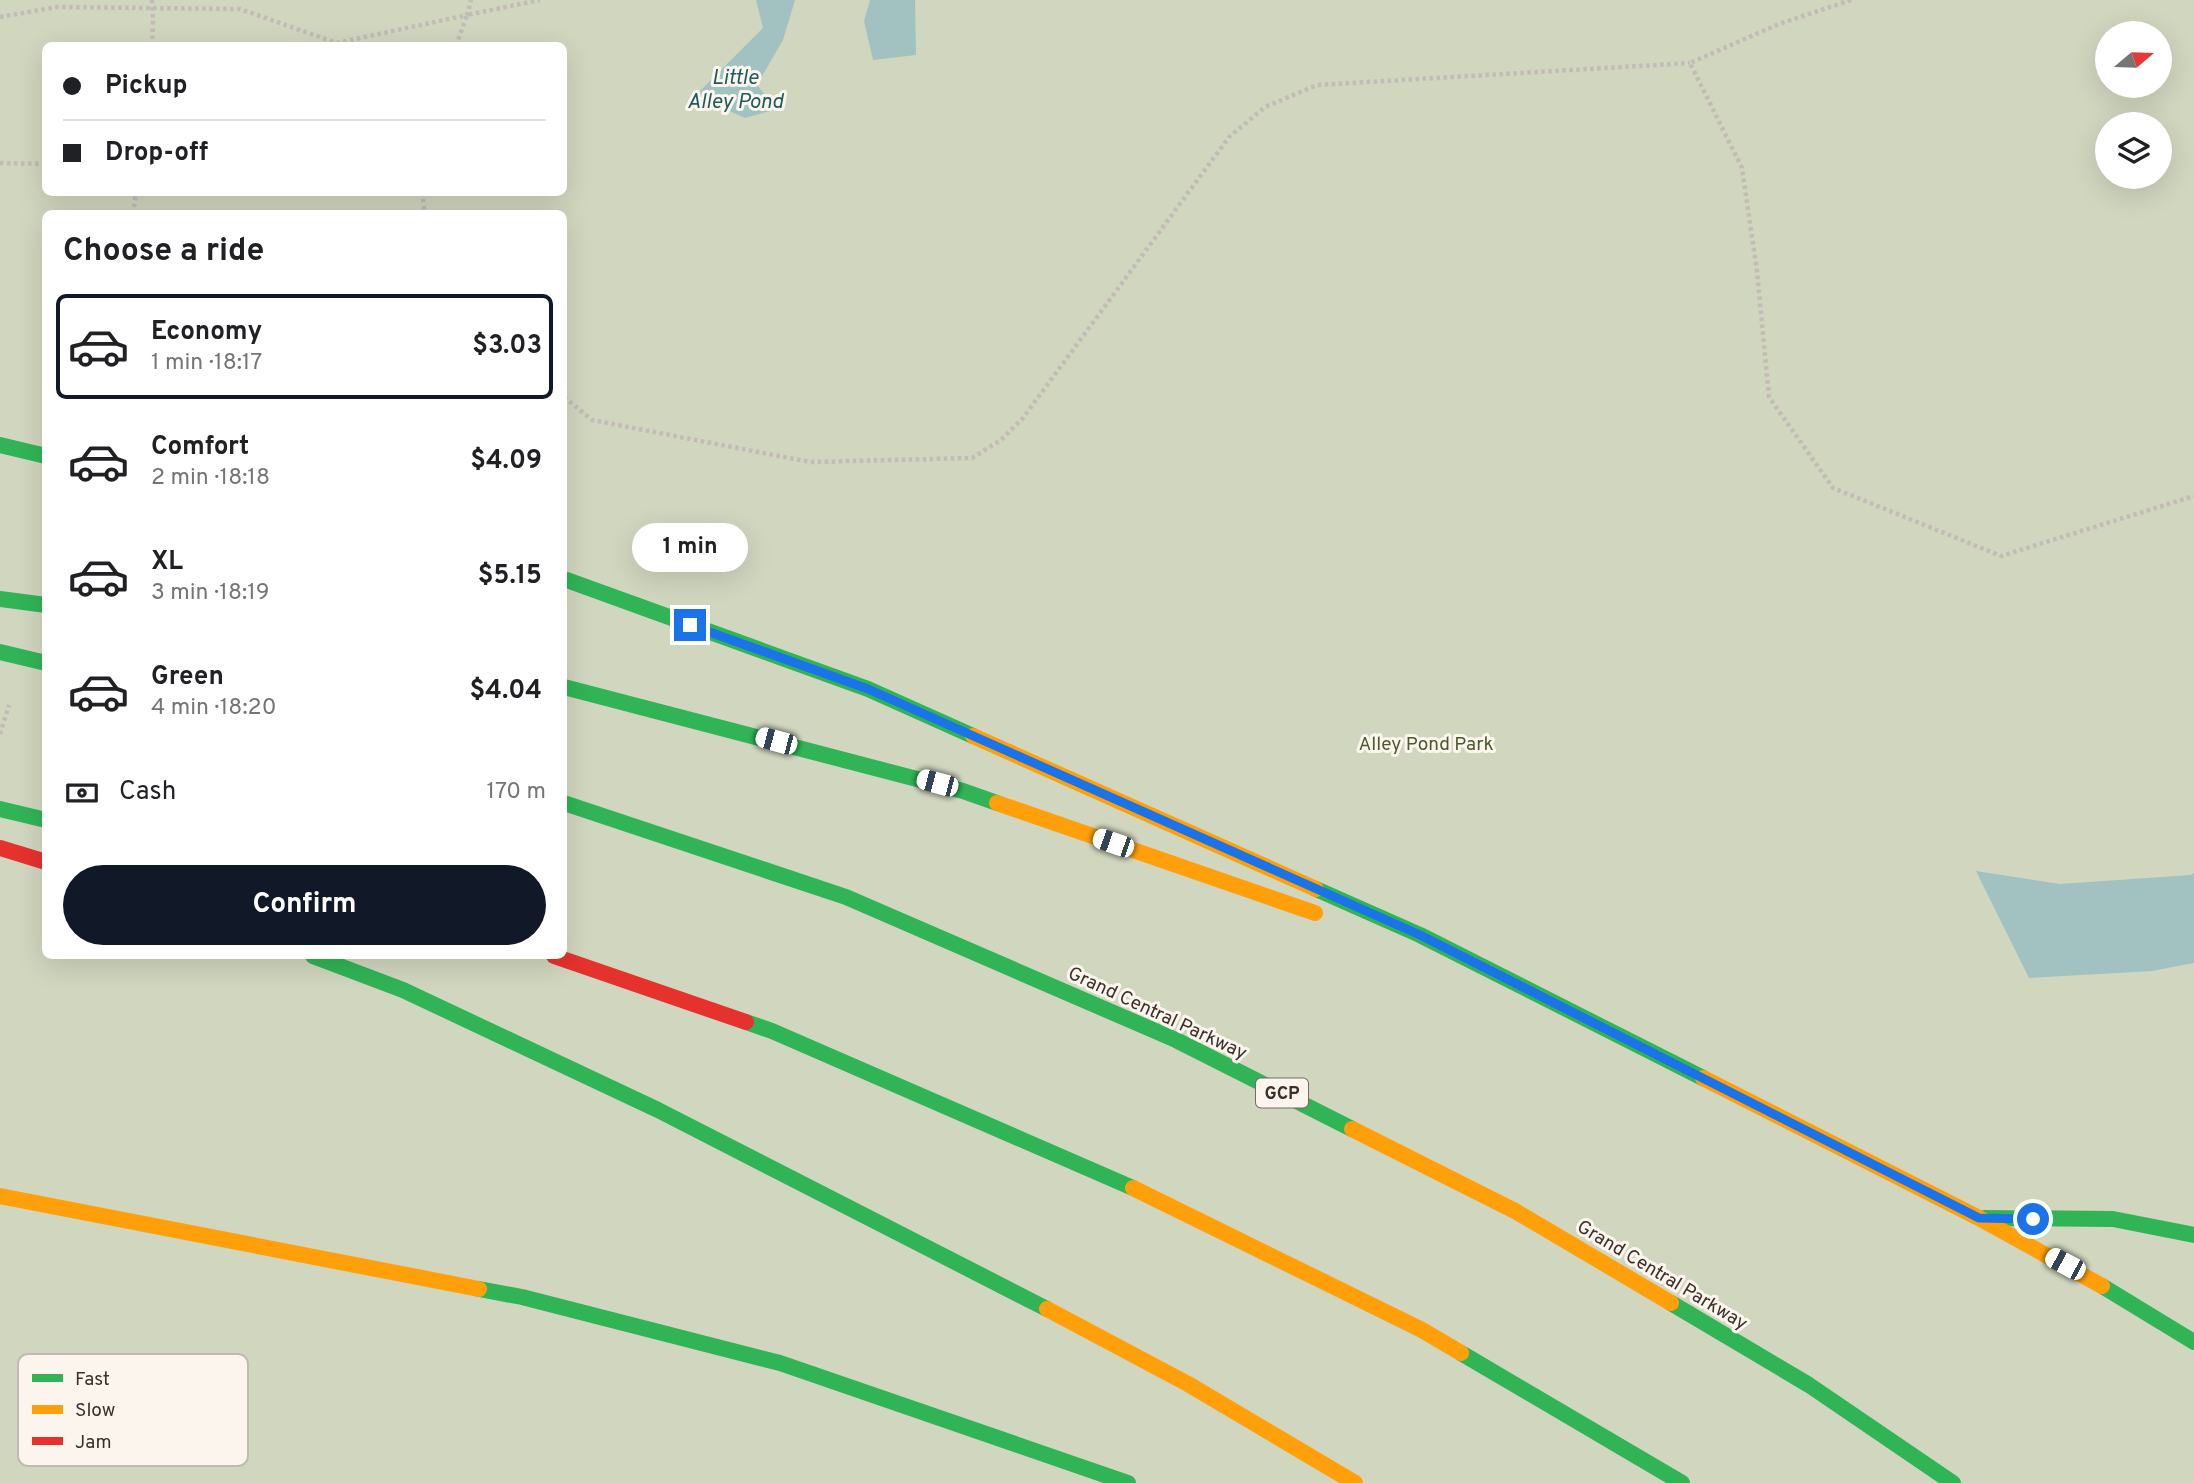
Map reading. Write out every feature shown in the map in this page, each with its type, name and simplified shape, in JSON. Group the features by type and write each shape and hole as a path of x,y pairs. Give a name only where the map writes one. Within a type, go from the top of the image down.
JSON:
{"highway":[{"path":"0,445 42,455"},
{"path":"567,580 868,689 1420,935 1979,1218 2086,1276 2194,1342"},
{"path":"0,599 42,604"},
{"path":"0,652 42,662"},
{"path":"567,688 963,791 1325,917"},
{"name":"Grand Central Parkway","path":"567,804 846,897 1175,1040 1515,1211 1809,1385 1953,1483"},
{"path":"0,809 42,819"},
{"path":"0,848 42,862"},
{"path":"321,959 427,1001 658,1110 870,1217 1188,1384 1355,1483"},
{"path":"563,959 772,1031 1101,1172 1422,1330 1682,1483"},
{"path":"1479,983 1710,1081"},
{"path":"0,1196 522,1297 780,1363 1128,1483"},
{"path":"1979,1218 2113,1219 2194,1235"}],"path":[{"path":"152,0 152,42"},
{"path":"457,42 471,0"},
{"path":"342,42 540,0"},
{"path":"567,399 592,420 810,462 972,458 1001,440 1023,418 1229,137 1265,107 1317,85 1690,63 1779,24 1851,0"},
{"path":"0,17 57,7 240,9 334,42"},
{"path":"1690,63 1742,168 1769,397 1833,488 2001,556 2194,496"},
{"path":"0,163 42,164"}],"green space":[{"name":"Alley Pond Park","path":"0,0 2194,0 2194,1483 0,1483"}],"water":[{"name":"Little Alley Pond","path":"756,0 795,0 783,40 757,85 777,109 745,118 695,96 763,28"},
{"path":"870,0 915,0 916,55 873,60 864,21"},
{"path":"1976,871 2060,884 2194,873 2194,963 2152,971 2029,978"}],"traffic: fast":[{"path":"0,445 42,455"},
{"path":"567,580 868,689 973,736"},
{"path":"0,599 42,604"},
{"path":"0,652 42,662"},
{"path":"567,688 963,791 997,803"},
{"path":"567,804 846,897 1176,1040 1352,1129"},
{"path":"0,809 42,819"},
{"path":"1316,889 1420,935 1703,1078"},
{"path":"321,959 403,990 658,1110 1047,1309"},
{"path":"746,1022 1133,1188"},
{"path":"1984,1218 2113,1219 2194,1235"},
{"path":"2102,1286 2194,1342"},
{"path":"479,1289 522,1297 780,1363 1128,1483"},
{"path":"1671,1303 1809,1385 1953,1483"},
{"path":"1461,1353 1682,1483"}],"traffic: slow":[{"path":"973,736 1316,889"},
{"path":"997,803 1315,913"},
{"path":"1703,1078 1979,1218 2102,1286"},
{"path":"1352,1129 1515,1211 1671,1303"},
{"path":"1133,1188 1422,1330 1461,1353"},
{"path":"0,1196 479,1289"},
{"path":"1047,1309 1188,1384 1355,1483"}],"traffic: jam":[{"path":"0,848 42,861"},
{"path":"563,959 746,1022"}],"route":[{"path":"690,625 868,689 1420,935 1979,1218 2033,1219"}]}
